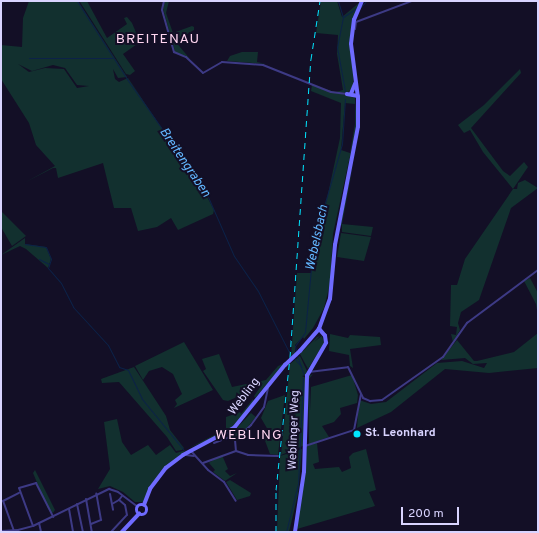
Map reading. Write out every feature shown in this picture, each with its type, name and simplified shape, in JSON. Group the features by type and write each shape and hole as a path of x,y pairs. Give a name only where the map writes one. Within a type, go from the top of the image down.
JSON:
{"main road":[{"path":"311,341 319,329 330,301 335,245 357,134 357,95 351,44 358,8 362,1"},
{"path":"356,82 349,94 357,95"},
{"path":"274,378 285,365 311,341 323,334 319,329"},
{"name":"Weblinger Weg","path":"295,532 305,446 308,372 325,345 323,334"},
{"name":"Webling","path":"139,514 146,512 144,505 157,479 190,450 234,428 250,411 274,378"},
{"path":"122,532 139,514 138,507 144,505"}],"street":[{"path":"164,1 162,10 174,52 186,57 203,73 228,61 263,65 294,76 331,92 349,94"},
{"path":"351,44 356,22 412,1"},
{"path":"308,372 320,373 348,367 360,395 365,399 376,401 398,391 446,355 470,320 538,270"},
{"name":"Webling","path":"235,440 257,417 264,407 267,389 274,378"},
{"path":"305,446 354,430 360,395"},
{"path":"214,443 230,436 235,440 236,451"},
{"path":"190,450 193,456 224,482 236,501"},
{"path":"203,463 236,451 248,455 278,456"},
{"path":"183,455 193,456"},
{"path":"33,526 19,493 19,488 36,483 48,512 54,517"},
{"path":"2,531 22,531 54,517 96,494 110,489 138,507"},
{"path":"14,531 2,501 19,493"},
{"path":"91,524 101,522 96,494"},
{"path":"110,494 113,510"},
{"path":"112,504 119,500 122,496"},
{"path":"86,499 92,532"},
{"path":"111,532 127,515 125,506 119,500"},
{"path":"77,504 83,532"},
{"path":"69,509 74,532"},
{"path":"39,523 41,532"}],"green space":[{"path":"29,1 78,1 127,77 118,78 113,69 115,79 119,82 128,78 204,191 214,210 213,214 178,230 171,218 157,227 138,231 131,208 114,208 103,163 58,178 56,168 53,168 24,183 55,166 36,145 29,123 1,79 1,45 22,47 23,18","holes":["18,64 32,71 53,65 65,68 77,85 89,86 77,88 64,69 45,68 29,72"]},
{"path":"87,1 107,38 127,24 124,18 127,17 132,23 140,42 123,54 135,71 130,75 126,74 80,2"},
{"path":"165,1 169,1 166,13 173,33 192,26 194,27 194,30 175,41 190,59 175,52 163,9"},
{"path":"321,1 337,1 342,17 360,2 350,37 354,87 347,93 336,92 343,90 337,54 338,35 316,33"},
{"path":"242,52 258,52 257,62 266,64 227,61 230,56"},
{"path":"520,69 521,73 471,128 503,171 510,176 524,162 528,167 513,189 483,152 470,130 464,133 458,125 484,105"},
{"path":"312,85 355,98 357,124 333,234 330,284 324,308 313,328 304,339 303,337 295,345 295,353 291,357 297,273 311,273 340,138 341,103 311,91","holes":["345,103 355,104 355,124 350,153 341,150"]},
{"path":"354,160 342,224 373,227 371,236 342,232 342,225 340,226"},
{"path":"525,180 538,188 511,208 479,300 461,312 458,323 460,330 453,342 451,334 456,335 457,327 450,326 451,285 457,285 465,259 513,189 517,189 518,183"},
{"path":"1,211 26,236 12,246 1,227"},
{"path":"341,233 371,237 364,261 337,257"},
{"path":"25,238 25,244 46,247 51,259 48,268 26,249 20,246 1,255"},
{"path":"530,278 538,293 538,316 536,304 524,281"},
{"path":"538,333 538,368 489,373 445,369 391,412 357,428 359,400 371,404 386,402 437,363 462,361 484,368 487,363 473,364 465,358 441,360 457,340 474,361 477,361 514,352"},
{"path":"330,334 348,338 350,335 380,337 381,345 350,349 353,368 350,366 349,355 329,351"},
{"path":"320,336 314,342 322,336 324,343 308,369 300,354 317,337"},
{"path":"184,342 213,390 174,408 177,404 175,400 182,394 173,374 162,367 149,371 143,380 135,366"},
{"path":"219,354 232,387 266,380 278,366 285,363 255,398 254,396 263,383 248,392 251,396 244,394 228,401 223,400 203,371 206,369 202,359"},
{"path":"300,356 307,371 306,375 302,376 306,378 305,445 281,455 290,364"},
{"path":"134,367 166,416 170,430 184,448 182,450 176,451 167,437 119,382 102,383 101,379"},
{"path":"313,374 309,379 310,411 311,387 352,375 358,395 357,403 340,408 341,414 334,422 322,426 329,437 309,444 308,382 309,376"},
{"path":"285,395 278,455 270,454 264,438 268,430 261,418 268,401"},
{"path":"253,399 254,402 233,427 218,436 189,448 226,429 226,417 240,412 241,414"},
{"path":"251,413 256,417 246,429 237,438 231,434"},
{"path":"117,419 122,442 131,455 148,445 156,455 170,445 176,453 186,450 160,472 143,502 135,502 123,492 110,486 98,489 110,469 104,422"},
{"path":"317,443 319,462 313,464 315,469 339,467 342,472 351,468 349,457 353,453 366,449 376,490 369,492 375,506 297,529 307,446"},
{"path":"302,449 298,494 289,532 277,532 280,456"},
{"path":"222,455 228,469 225,471 230,476 237,473 225,481 213,472 215,470 209,463 205,465"},
{"path":"35,470 55,510 53,513 48,509 33,473"},
{"path":"230,480 251,493 250,496 237,500 226,482"}],"waterway":[{"name":"Breitengraben","path":"77,1 127,79 205,190 234,256 258,291 289,352"},
{"name":"Webelsbach","path":"338,1 343,17 337,47 345,91"},
{"path":"360,8 366,1"},
{"path":"343,17 357,8"},
{"path":"29,58 112,58"},
{"name":"Webelsbach","path":"296,352 295,346 305,332 311,269 318,227 342,144 345,99"},
{"path":"25,244 46,247 51,259 48,268 61,283 73,307 108,345 119,367 128,370 142,399 183,449"},
{"path":"39,259 49,264"},
{"name":"Breitengraben","path":"297,355 304,375"},
{"name":"Breitengraben","path":"294,358 301,366"},
{"name":"Webelsbach","path":"286,532 298,484 303,378"}],"railway":[{"path":"276,532 276,490 290,357 311,59 320,1"}],"place":[{"name":"St. Leonhard","path":"357,434"}],"district":[{"name":"BREITENAU","path":"158,40"},
{"name":"WEBLING","path":"249,436"}]}
